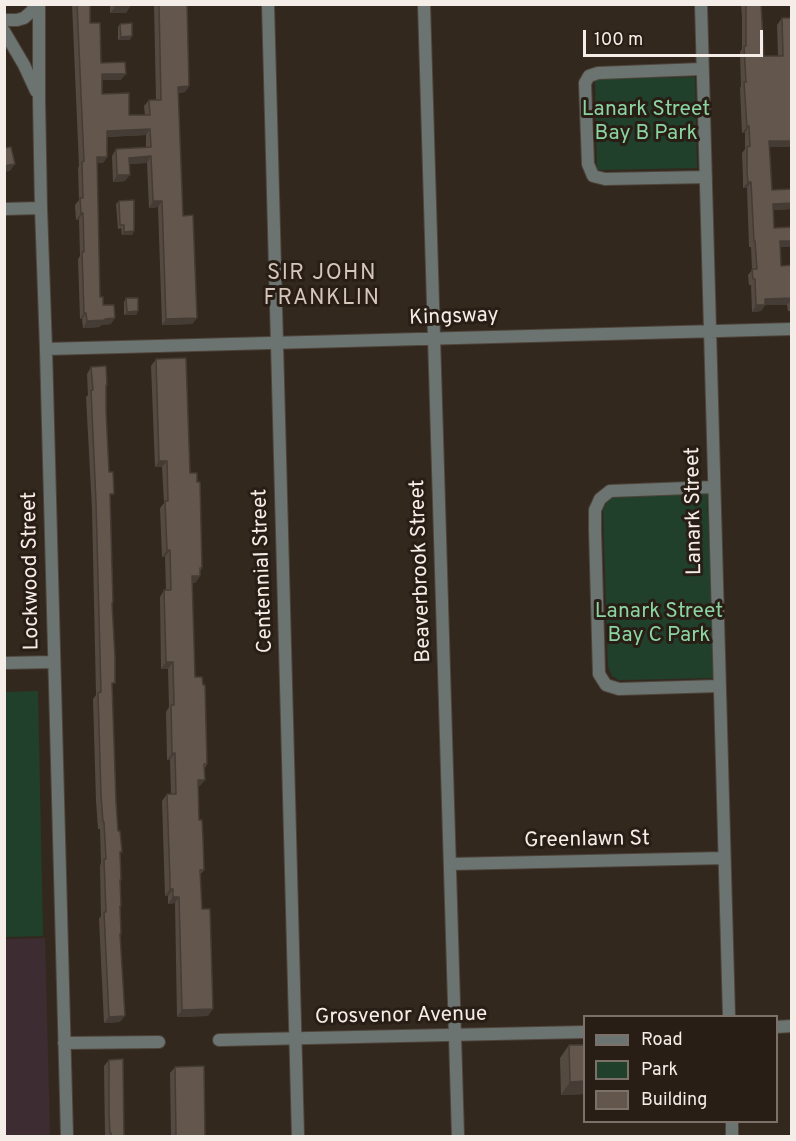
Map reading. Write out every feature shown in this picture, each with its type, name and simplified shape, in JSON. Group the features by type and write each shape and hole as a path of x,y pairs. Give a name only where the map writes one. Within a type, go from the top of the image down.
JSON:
{"street":[{"path":"4,20 24,18 37,4"},
{"name":"Lockwood Street","path":"37,4 67,1137"},
{"name":"Centennial Street","path":"268,4 298,1137"},
{"name":"Beaverbrook Street","path":"424,4 458,1137"},
{"name":"Lanark Street","path":"701,4 729,1015"},
{"path":"4,31 39,99"},
{"path":"702,69 598,73 590,76 585,83 588,164 593,176 605,179 706,177"},
{"path":"4,209 41,208"},
{"name":"Kingsway","path":"46,349 792,329"},
{"path":"714,487 610,491 600,499 595,510 598,662 599,674 606,685 619,689 719,686"},
{"path":"4,663 54,662"},
{"name":"Greenlawn St","path":"450,864 724,858"},
{"name":"Grosvenor Avenue","path":"219,1040 583,1032"},
{"path":"64,1043 159,1042"}],"shaded area":[{"path":"45,938 50,1136 5,1136 5,939"}],"green space":[{"name":"Lanark Street Bay B Park","path":"695,77 697,168 597,170 595,79"},
{"name":"Lanark Street Bay C Park","path":"707,492 714,678 619,680 612,676 608,666 603,510 612,498"},
{"path":"38,691 43,936 5,937 5,692"}],"building":[{"path":"77,4 90,4 90,23 100,23 101,63 125,62 126,74 102,74 102,94 129,93 129,115 150,115 149,100 161,100 159,4 187,4 189,86 178,87 183,216 193,215 197,318 166,319 162,201 153,201 151,156 129,158 130,175 117,175 116,149 151,147 150,129 107,131 107,157 97,157 100,297 103,297 103,305 114,305 115,318 87,321 86,313 84,313 83,213 81,213 80,198 83,198 82,162 84,161"},
{"path":"115,4 130,4 130,6 115,7"},
{"path":"746,4 761,4 764,56 783,56 782,18 792,18 792,141 769,141 772,190 792,189 792,203 773,204 774,228 792,227 792,241 780,241 781,266 792,265 792,298 765,299 765,305 756,305 755,279 753,279 752,269 757,269 751,182 748,182 747,172 747,147 750,146 744,82 746,82 744,46 746,46"},
{"path":"132,23 132,36 121,37 120,24"},
{"path":"11,147 15,164 4,166 4,148"},
{"path":"134,200 134,231 124,232 124,225 120,225 119,201"},
{"path":"126,298 138,298 138,311 127,312"},
{"path":"186,358 190,473 197,473 197,482 200,482 202,568 200,568 200,576 192,576 195,677 202,677 203,685 205,685 207,764 204,764 205,780 198,780 204,870 200,870 202,909 210,909 213,1009 182,1010 179,897 173,897 173,889 170,889 167,794 176,794 175,753 172,754 173,662 166,662 164,590 171,590 170,550 167,550 165,501 168,501 167,461 159,461 156,359"},
{"path":"106,366 109,472 113,472 114,494 110,494 115,658 115,683 112,683 116,802 122,852 120,852 120,934 125,1016 109,1017 104,912 106,912 104,859 106,859 101,795 98,693 101,692 91,390 93,390 91,367"},
{"path":"569,1045 583,1045 583,1081 570,1082"},
{"path":"123,1059 124,1137 111,1137 109,1060"},
{"path":"204,1066 205,1137 176,1137 175,1067"}],"district":[{"name":"SIR JOHN FRANKLIN","path":"322,288"}]}
